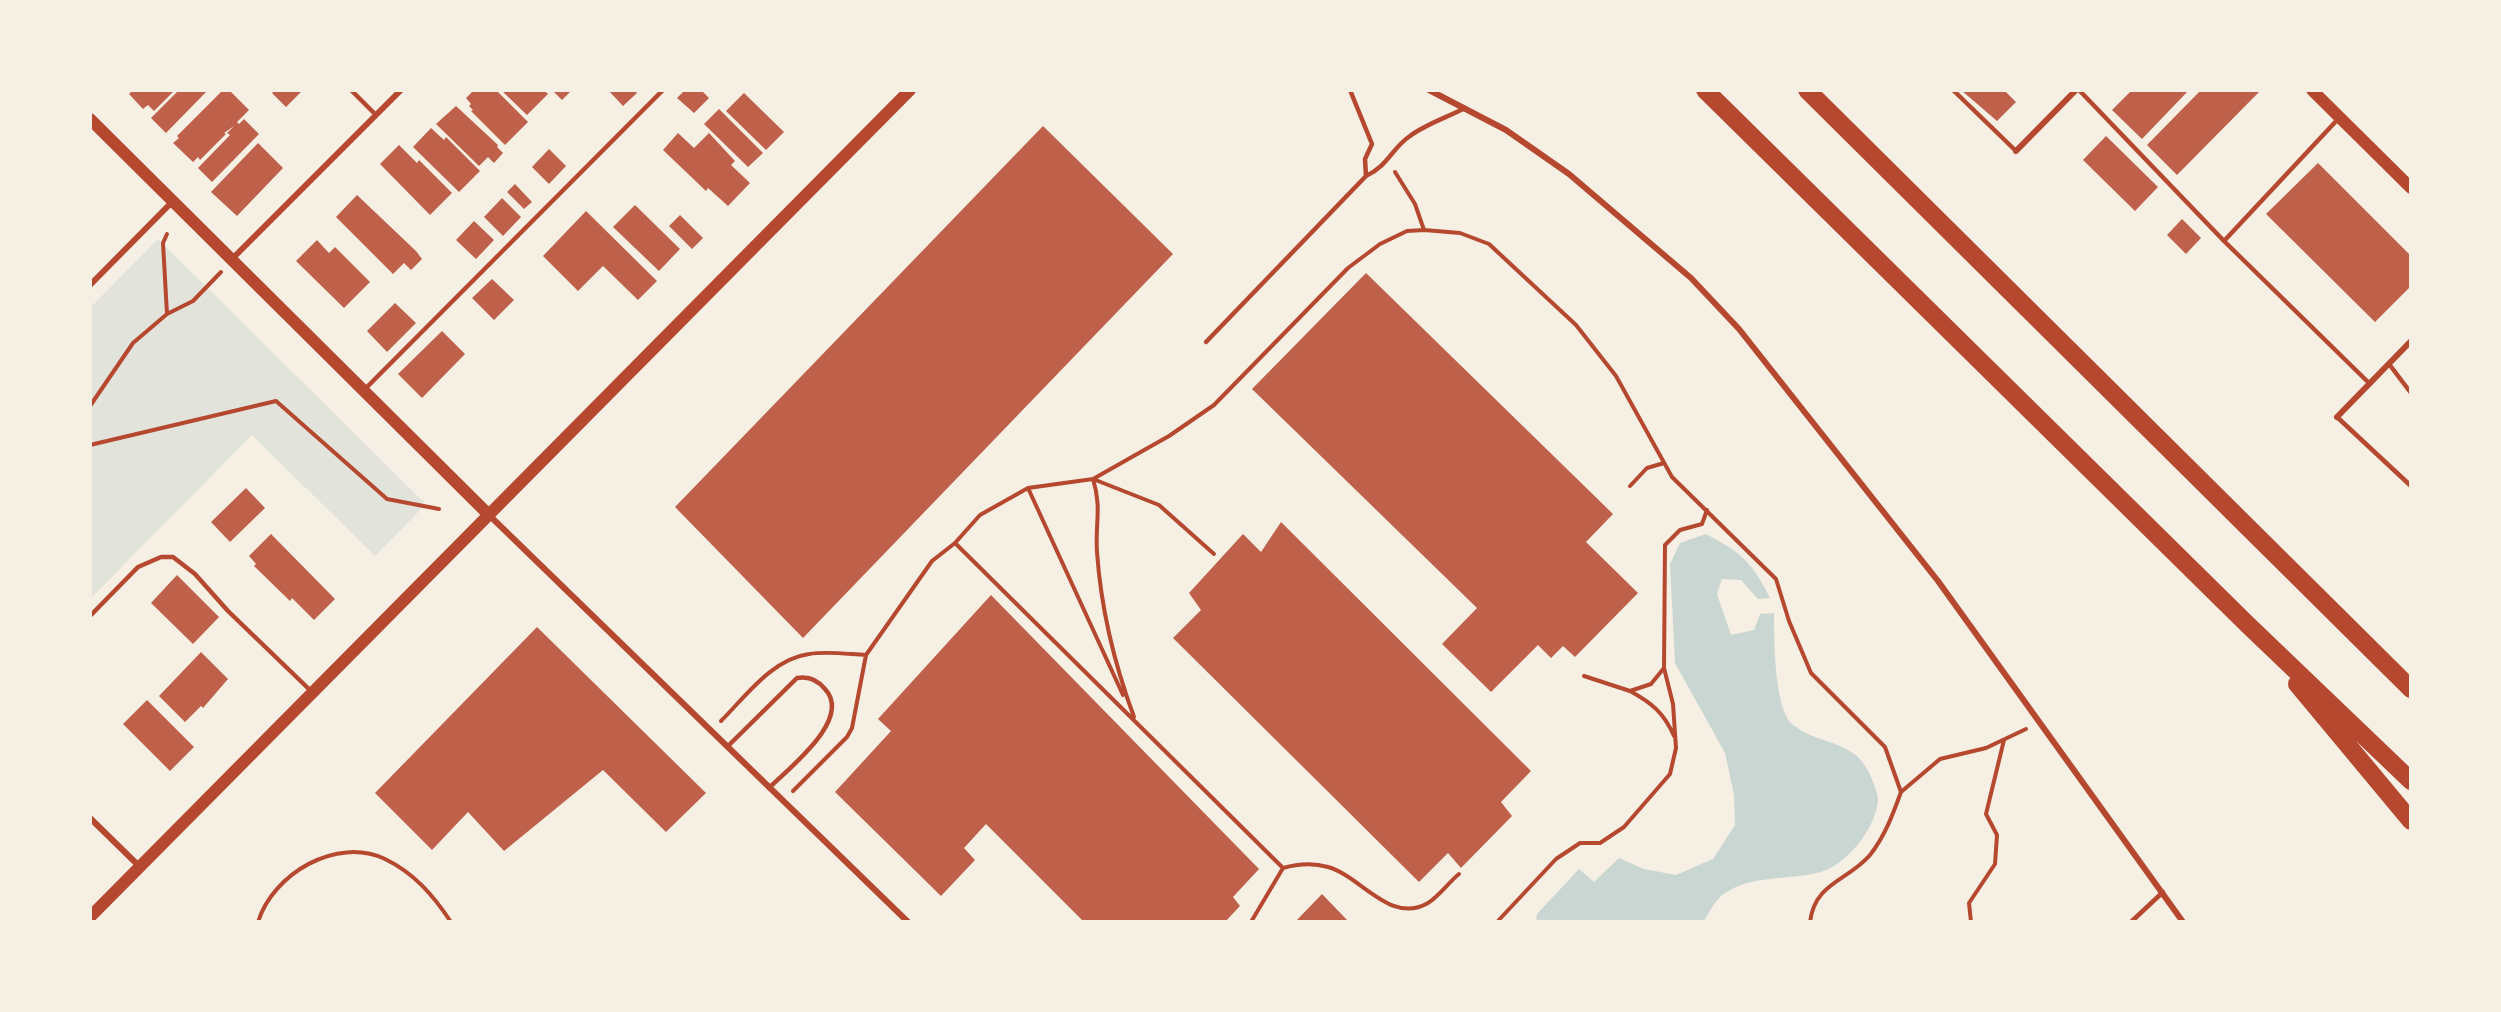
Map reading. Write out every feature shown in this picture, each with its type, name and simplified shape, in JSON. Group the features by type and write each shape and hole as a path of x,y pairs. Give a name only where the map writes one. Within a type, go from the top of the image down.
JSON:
{"highway":[{"path":"1705,90 2248,625 2411,781"},
{"path":"1807,90 2411,689"},
{"path":"2248,625 2411,821"}],"main road":[{"path":"90,917 910,90"},
{"path":"2312,90 2411,188"},
{"path":"90,119 489,515"}],"street":[{"path":"232,260 401,90"},
{"path":"1429,90 1506,130 1588,189 1691,278 1724,312 1770,366 1938,581 2183,922"},
{"path":"2016,151 2077,90"},
{"path":"90,285 173,201"},
{"path":"2337,417 2411,341"},
{"path":"489,515 908,922"},
{"path":"90,818 140,867"}],"lane":[{"path":"351,90 376,115"},
{"path":"364,390 663,90"},
{"path":"1350,90 1372,144 1365,159 1366,177"},
{"path":"1953,90 2016,151"},
{"path":"2077,90 2224,241 2370,384"},
{"path":"1206,342 1366,177 1379,170 1388,161 1409,136 1465,108"},
{"path":"2224,241 2339,118"},
{"path":"2389,364 2411,393"},
{"path":"2337,417 2411,486"},
{"path":"90,616 138,567 161,557 173,557 195,574 228,611 312,692"},
{"path":"726,747 797,678 807,676 819,682 832,699 833,710 828,724 769,789"},
{"path":"2131,922 2163,892"}],"path":[{"path":"1388,161 1415,204 1425,230"},
{"path":"783,802 847,736 856,713 866,655 932,561 956,543 980,515 1028,488 1093,479 1169,436 1214,405 1348,268 1372,250 1407,231 1425,230 1460,233 1489,244 1576,325 1616,376 1672,477 1776,579 1789,621 1811,673 1885,747 1901,792"},
{"path":"166,314 164,243 167,234"},
{"path":"90,406 133,344 166,314 193,301 232,260"},
{"path":"90,445 276,401 387,500 439,509"},
{"path":"1630,486 1647,468 1664,463"},
{"path":"1093,479 1159,505 1214,554"},
{"path":"1093,479 1100,500 1097,550 1105,618 1114,663 1135,721"},
{"path":"1028,488 1135,721"},
{"path":"1497,922 1556,859 1581,843 1600,843 1624,827 1670,774 1675,738 1673,704 1664,668 1665,546 1680,530 1702,524 1707,510"},
{"path":"956,543 1283,868"},
{"path":"1630,691 1651,684 1664,668"},
{"path":"1584,676 1630,691 1652,703 1666,717 1675,738"},
{"path":"1810,922 1821,892 1869,856 1888,827 1901,792 1940,759 1986,748 2041,723"},
{"path":"1971,922 1969,903 1995,864 1997,835 1986,814 2004,740"},
{"path":"258,922 266,903 279,885 296,870 335,856 357,854 382,858 403,869 432,893 451,922"},
{"path":"1251,922 1283,868 1298,864 1330,867 1388,903 1407,909 1428,903 1459,874"}],"shaded area":[{"path":"158,239 426,504 375,556 252,435 90,599 90,308"},
{"path":"1706,534 1729,547 1745,560 1770,598 1758,599 1741,580 1722,579 1717,594 1731,635 1754,630 1760,614 1774,613 1776,672 1786,716 1803,732 1838,745 1858,757 1873,782 1878,798 1872,822 1849,855 1828,869 1817,873 1758,881 1735,887 1719,898 1703,922 1536,922 1537,914 1579,869 1594,882 1619,858 1644,869 1676,875 1713,859 1735,825 1734,795 1725,753 1675,663 1670,564 1680,543"}],"building":[{"path":"133,90 175,90 154,111 148,105 143,109 129,94"},
{"path":"179,90 208,90 166,133 151,118"},
{"path":"223,90 229,90 249,110 237,122 239,124 244,119 259,134 212,182 198,168 230,135 227,133 234,126 224,133 226,134 200,160 198,157 193,162 173,143 179,138 177,136"},
{"path":"275,90 303,90 286,107 272,93"},
{"path":"470,90 496,90 528,122 505,145 471,111 473,110 469,106 471,104 466,98 472,92"},
{"path":"501,90 544,90 548,94 527,115"},
{"path":"552,90 572,90 562,100"},
{"path":"608,90 634,90 637,93 623,106"},
{"path":"685,90 701,90 709,98 694,113 677,98"},
{"path":"1961,90 2004,90 2016,102 1997,121"},
{"path":"2132,90 2189,90 2142,139 2112,110"},
{"path":"2201,90 2261,90 2177,175 2147,145"},
{"path":"744,93 784,132 766,150 726,111"},
{"path":"456,106 498,145 497,147 503,153 494,163 488,157 479,166 436,124"},
{"path":"719,109 763,153 748,167 704,124"},
{"path":"1043,126 1173,254 803,638 675,507"},
{"path":"431,128 444,140 446,137 480,171 459,192 413,147"},
{"path":"678,133 694,148 709,133 735,161 731,165 750,183 728,206 708,188 706,191 663,150"},
{"path":"2106,136 2158,187 2135,211 2083,160"},
{"path":"258,143 283,168 237,216 211,192"},
{"path":"399,145 417,163 419,160 452,193 430,215 380,164"},
{"path":"549,149 566,166 549,184 532,167"},
{"path":"2318,163 2411,256 2411,286 2375,322 2266,214"},
{"path":"515,184 532,202 524,209 507,192"},
{"path":"357,195 422,259 411,270 404,263 393,274 336,217"},
{"path":"502,198 521,217 503,236 484,217"},
{"path":"635,205 680,249 659,271 613,227"},
{"path":"586,211 657,281 638,300 603,266 578,291 543,256"},
{"path":"680,215 703,238 692,249 669,226"},
{"path":"2182,219 2201,238 2186,254 2167,235"},
{"path":"474,221 494,240 476,259 456,240"},
{"path":"317,240 329,253 335,247 370,282 344,308 296,261"},
{"path":"1366,273 1613,514 1586,542 1638,593 1575,657 1563,646 1551,658 1538,645 1491,692 1442,644 1477,608 1252,389"},
{"path":"492,279 514,300 494,320 472,298"},
{"path":"395,303 416,323 387,352 367,331"},
{"path":"442,331 465,354 422,398 398,374"},
{"path":"246,488 265,508 230,542 211,522"},
{"path":"1281,522 1531,771 1501,802 1512,816 1461,868 1448,853 1419,882 1173,638 1201,610 1189,593 1243,534 1261,552"},
{"path":"271,534 335,599 314,620 292,598 290,601 254,566 256,564 249,556"},
{"path":"177,575 219,617 193,644 151,603"},
{"path":"991,595 1259,869 1233,897 1240,906 1225,922 1084,922 986,824 964,848 975,860 941,896 835,792 891,731 878,719"},
{"path":"537,627 706,793 666,832 603,770 504,851 468,812 432,850 375,793"},
{"path":"201,652 228,679 203,708 201,706 185,722 159,696"},
{"path":"147,700 194,747 170,771 123,724"},
{"path":"1322,894 1349,922 1295,922"}]}
